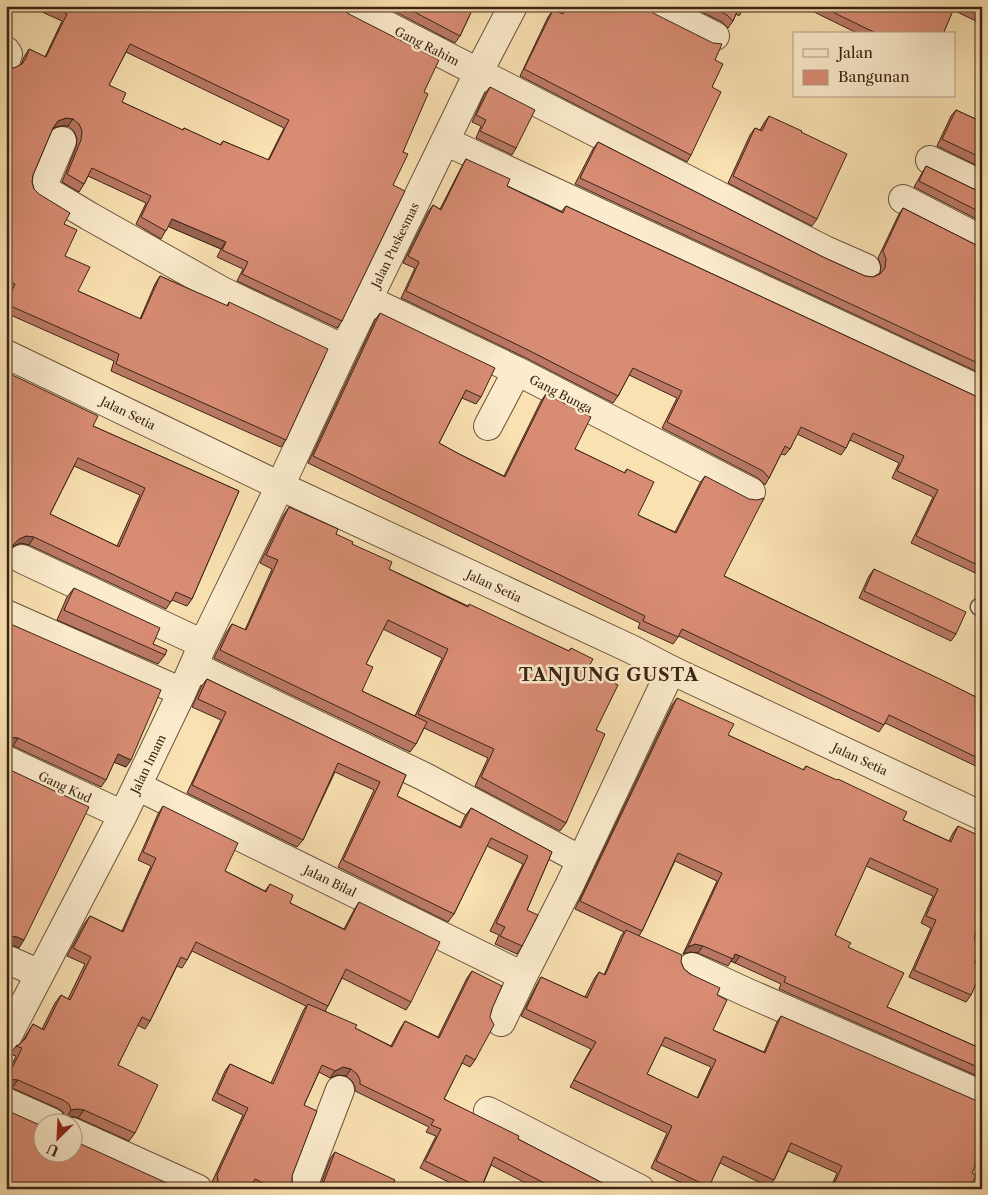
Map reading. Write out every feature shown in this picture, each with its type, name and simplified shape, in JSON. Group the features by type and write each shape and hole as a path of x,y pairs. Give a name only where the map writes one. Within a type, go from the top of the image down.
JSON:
{"street":[{"name":"Gang Rahim","path":"349,6 817,246 866,268"},
{"name":"Jalan Puskesmas","path":"280,486 444,141 513,6"},
{"path":"655,6 715,36"},
{"path":"6,51 8,54 6,60"},
{"path":"62,141 42,188 222,291 344,349"},
{"path":"444,141 982,391"},
{"path":"930,160 982,185"},
{"path":"903,198 982,240"},
{"name":"Gang Bunga","path":"369,300 517,371 751,492"},
{"name":"Jalan Setia","path":"6,354 280,486 631,649 671,670 982,816"},
{"path":"488,426 517,371"},
{"name":"Jalan Imam","path":"6,1038 123,815 280,486"},
{"path":"22,559 581,860"},
{"path":"6,614 182,692"},
{"path":"501,1022 581,860 671,670"},
{"name":"Gang Kud","path":"6,760 123,815"},
{"name":"Jalan Bilal","path":"137,786 523,976"},
{"path":"6,959 40,974"},
{"path":"692,967 982,1095"},
{"path":"302,1189 340,1090"},
{"path":"6,1102 32,1114"},
{"path":"488,1111 640,1189"},
{"path":"82,1137 198,1189"}],"building":[{"path":"50,6 341,6 347,13 439,60 424,92 428,94 403,152 408,154 393,185 405,191 342,321 242,274 248,262 222,250 226,242 172,219 166,231 141,217 151,196 92,168 84,184 67,174 81,140 82,131 79,124 73,119 66,118 58,121 53,128 33,175 34,189 70,213 64,224 77,230 65,256 90,267 78,291 141,319 160,276 228,306 229,302 328,349 286,440 116,364 119,354 6,304 15,284 6,280 6,67 14,68 22,64 29,49 46,57 67,14","holes":["130,44 289,120 269,160 223,141 221,145 122,102 126,93 109,85"]},
{"path":"403,6 474,6 460,36"},
{"path":"567,6 646,6 653,13 713,43 722,44 715,60 723,64 712,87 721,92 691,155 524,69 553,10 563,14"},
{"path":"709,6 745,6 743,9 739,7 733,21 727,15"},
{"path":"820,6 955,6 944,32 874,32"},
{"path":"964,6 982,6 982,15"},
{"path":"490,87 535,110 516,148 480,131 486,120 476,115"},
{"path":"956,110 982,122 982,158 942,139"},
{"path":"769,116 847,154 817,219 733,176 755,128 762,131"},
{"path":"598,142 823,257 865,276 873,277 880,274 885,268 886,259 883,251 903,208 982,248 982,365 580,178"},
{"path":"466,159 510,179 507,186 563,213 566,206 982,399 982,567 916,536 938,490 897,471 904,456 853,433 846,448 801,427 790,449 785,446 769,478 763,471 667,422 682,391 633,368 618,396 406,291 419,262 408,256 433,205 441,210"},
{"path":"926,166 982,193 982,213 919,181"},
{"path":"380,313 495,368 481,397 466,390 439,443 505,477 546,394 591,417 575,449 625,473 627,469 654,482 638,515 676,533 705,476 749,499 757,500 764,498 724,576 982,700 982,760 889,715 884,725 682,629 678,637 643,621 645,616 313,456"},
{"path":"6,372 98,416 93,426 239,491 192,599 176,592 171,602 34,537 26,536 19,539 12,548 6,545","holes":["78,458 145,488 119,547 50,514"]},
{"path":"289,507 338,529 336,534 353,542 352,544 392,562 389,569 468,607 469,604 569,651 571,648 593,659 587,670 618,685 596,730 605,734 566,823 481,777 494,749 418,714 448,649 388,620 366,664 373,667 362,691 427,722 416,744 220,650 232,624 246,630 278,560 266,555"},
{"path":"874,569 966,612 956,634 864,591"},
{"path":"74,588 160,628 153,644 167,650 165,655 64,610"},
{"path":"6,622 161,690 131,760 118,754 106,780 18,738 6,738"},
{"path":"207,679 406,775 397,796 461,828 471,808 552,852 527,910 538,915 522,946 500,936 505,927 496,923 528,856 491,838 454,914 343,860 380,782 338,763 303,840 192,785 226,712 198,699"},
{"path":"677,698 734,724 728,735 804,770 806,766 838,779 907,812 903,820 951,842 958,826 982,837 982,922 974,938 982,941 982,947 975,963 982,966 982,971 971,995 914,970 936,920 926,916 938,889 870,858 835,935 851,943 848,947 904,973 887,1007 982,1049 982,1069 784,982 786,977 740,956 735,954 733,959 695,944 688,947 722,873 678,853 642,931 580,901"},
{"path":"6,768 89,807 24,940 17,937 6,937"},
{"path":"163,806 238,843 225,871 266,892 270,884 293,895 290,903 345,930 359,902 440,942 411,1002 346,969 328,1006 196,942 187,960 181,957 150,1021 142,1017 118,1065 158,1085 135,1133 84,1110 71,1110 69,1104 63,1100 18,1080 6,1080 22,1048 16,1046 25,1039 33,1024 44,1030 61,995 70,1000 91,957 73,948 90,916 123,932 156,858 143,852"},
{"path":"626,930 682,955 681,962 684,969 690,974 720,988 717,995 727,1000 713,1030 765,1053 781,1016 982,1103 982,1150 972,1173 976,1175 970,1189 832,1189 842,1166 791,1143 774,1180 723,1156 709,1187 656,1161 672,1126 574,1080 596,1042 526,1009 541,977 587,998 599,972 605,975","holes":["665,1037 716,1060 698,1098 647,1074"]},
{"path":"472,971 502,986 490,1017 494,1025 475,1060 466,1055 444,1099 519,1136 518,1139 614,1189 556,1189 494,1157 481,1188 425,1161 441,1129 431,1125 434,1120 360,1084 357,1074 351,1069 343,1067 335,1071 322,1065 304,1105 317,1111 292,1176 294,1189 276,1189 255,1179 250,1189 217,1189 217,1175 248,1108 217,1093 230,1064 273,1084 308,1004 357,1025 355,1028 392,1047 405,1021 439,1038"},
{"path":"6,1110 32,1122 32,1162 82,1162 82,1145 180,1189 6,1189"},
{"path":"335,1152 395,1180 390,1189 321,1189"}],"district":[{"name":"TANJUNG GUSTA","path":"609,675"}]}
